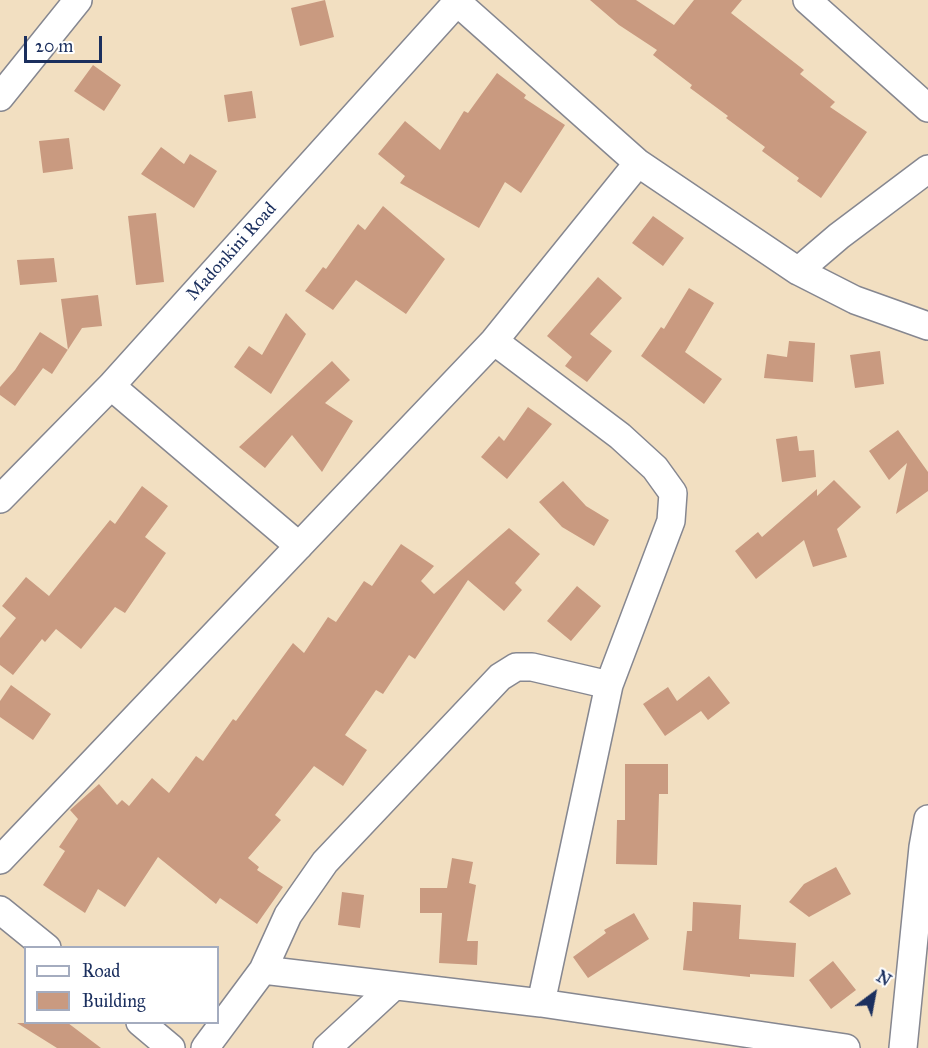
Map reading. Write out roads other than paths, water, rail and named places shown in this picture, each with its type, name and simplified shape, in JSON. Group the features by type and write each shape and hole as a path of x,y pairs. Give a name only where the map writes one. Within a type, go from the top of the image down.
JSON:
{"street":[{"path":"0,97 78,0"},
{"path":"807,0 928,108"},
{"path":"458,1 638,163 798,271 855,300 928,326"},
{"name":"Madonkini Road","path":"0,499 111,386 458,1"},
{"path":"0,860 494,341 638,163"},
{"path":"798,271 839,236 928,169"},
{"path":"494,341 620,436 655,468 673,493 670,521 609,684 541,1003"},
{"path":"111,386 298,546"},
{"path":"205,1048 263,970 288,915 324,862 500,677 516,667 531,667 609,684"},
{"path":"903,1048 922,848 928,819"},
{"path":"0,910 45,946"},
{"path":"263,970 541,1003 846,1048"},
{"path":"327,1048 393,987"},
{"path":"141,1024 171,1048"}]}
